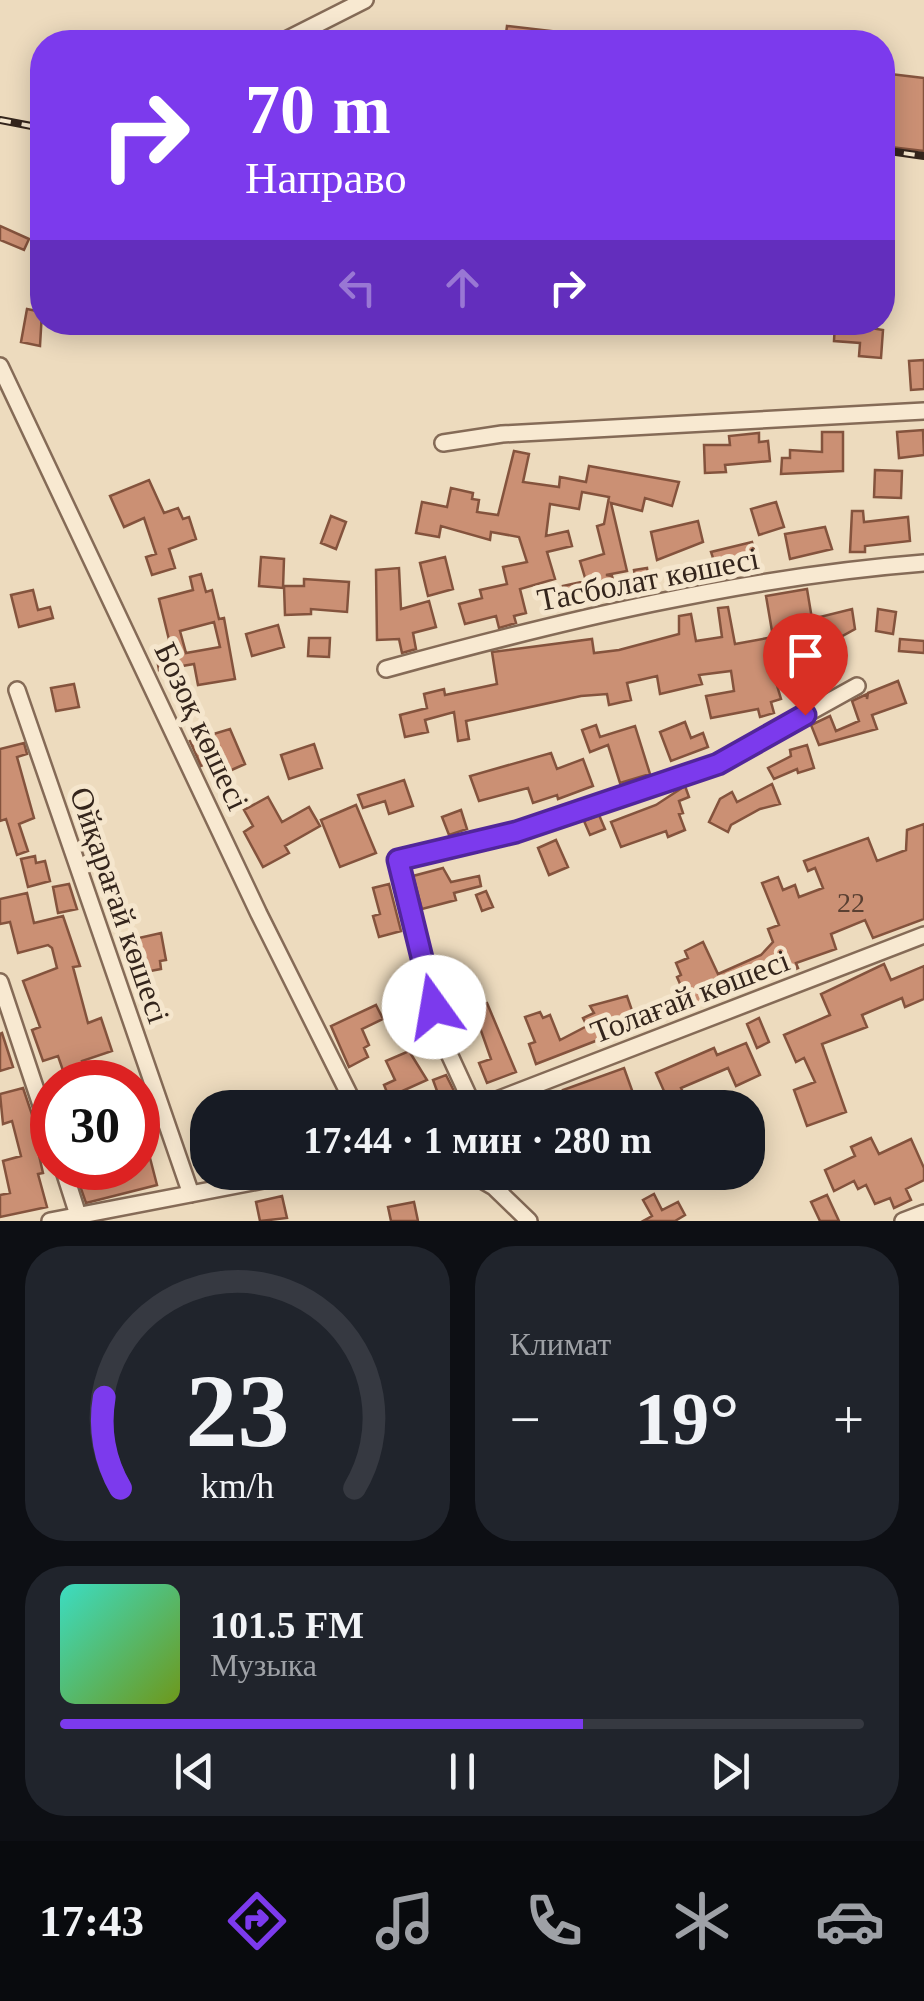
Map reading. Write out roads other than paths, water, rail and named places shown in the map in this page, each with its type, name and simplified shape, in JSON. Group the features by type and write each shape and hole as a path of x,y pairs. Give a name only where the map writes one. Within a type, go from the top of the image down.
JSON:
{"street":[{"path":"305,30 364,0"},
{"name":"Бозоқ көшесі","path":"0,366 259,914 347,1090"},
{"path":"443,442 502,434 924,411"},
{"name":"Тасболат көшесі","path":"386,669 509,635 764,583 924,563"},
{"path":"466,1090 439,1032 398,860 516,832 718,764 857,686"},
{"name":"Ойқарағай көшесі","path":"17,690 191,1194"},
{"name":"Толағай көшесі","path":"522,1090 924,935"},
{"path":"0,982 30,1072"},
{"path":"69,1190 78,1215"},
{"path":"50,1221 212,1190"},
{"path":"496,1190 529,1221"},
{"path":"903,1221 924,1213"}],"railway":[{"path":"0,120 30,126"},
{"path":"895,152 924,156"}]}
